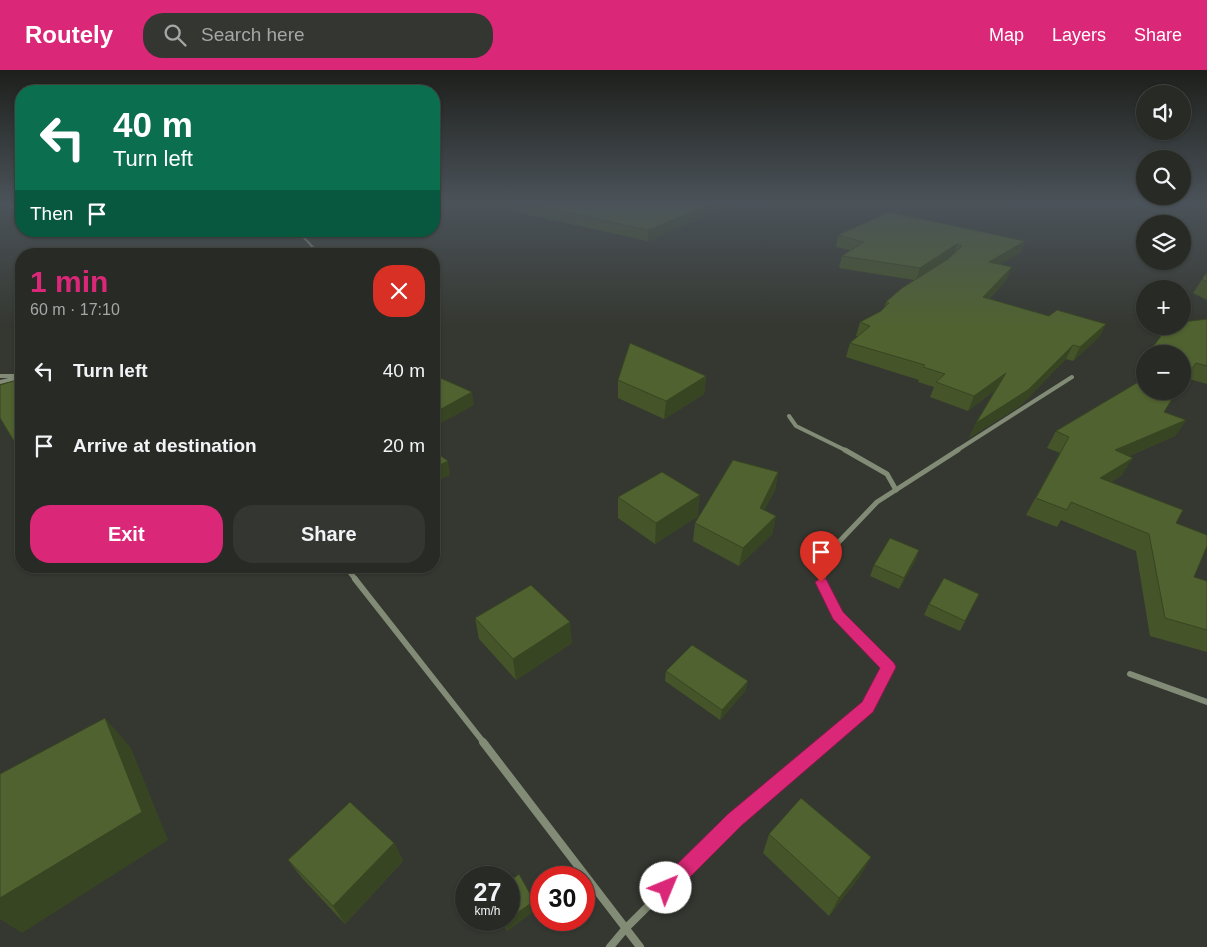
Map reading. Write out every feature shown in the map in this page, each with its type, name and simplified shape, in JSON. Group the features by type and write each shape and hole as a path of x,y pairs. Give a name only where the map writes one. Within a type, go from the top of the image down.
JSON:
{"street":[{"path":"0,376 15,377"},
{"path":"610,947 626,928 734,820 867,707 888,667 838,615 821,582 835,546 877,502 1072,377"},
{"path":"0,382 15,378"},
{"path":"789,416 796,426 869,462 887,474 896,490"},
{"path":"351,573 468,722 640,947"},
{"path":"1130,674 1207,702"}],"building":[{"path":"863,243 1022,243 989,262 1012,267 983,297 1049,316 1057,310 1106,324 1080,347 1073,345 1028,390 976,423 1006,373 974,396 936,382 945,374 923,367 925,365 850,343 870,326 860,322 881,311 889,303 886,302 902,288 948,259 962,246 957,244 920,268 842,256"},
{"path":"1207,272 1207,282 1202,279"},
{"path":"1207,319 1207,366 1196,363 1191,370 1191,345 1154,345 1162,335 1191,335 1191,321"},
{"path":"630,343 706,376 666,401 618,380"},
{"path":"440,378 472,392 440,410"},
{"path":"15,380 15,443 0,418 0,385"},
{"path":"1136,383 1136,400 1171,400 1164,412 1186,420 1115,450 1133,458 1100,478 1183,510 1176,523 1207,535 1207,546 1194,577 1207,581 1207,630 1165,618 1149,534 1071,502 1067,510 1036,498 1069,437 1056,431"},
{"path":"440,455 448,461 440,465"},
{"path":"733,460 778,472 760,508 776,516 743,548 695,523"},
{"path":"662,472 700,495 656,523 618,497"},
{"path":"890,538 919,550 904,578 874,565"},
{"path":"944,578 979,594 965,621 929,604"},
{"path":"531,585 570,622 513,659 475,618"},
{"path":"692,645 748,681 722,710 666,671"},
{"path":"105,718 142,812 0,898 0,774"},
{"path":"801,798 871,857 839,898 769,834"},
{"path":"350,802 394,843 333,906 288,860"},
{"path":"520,876 530,894 530,904 520,911"}],"route":[{"path":"666,888 734,820 867,707 888,667 838,615 821,582"}]}
